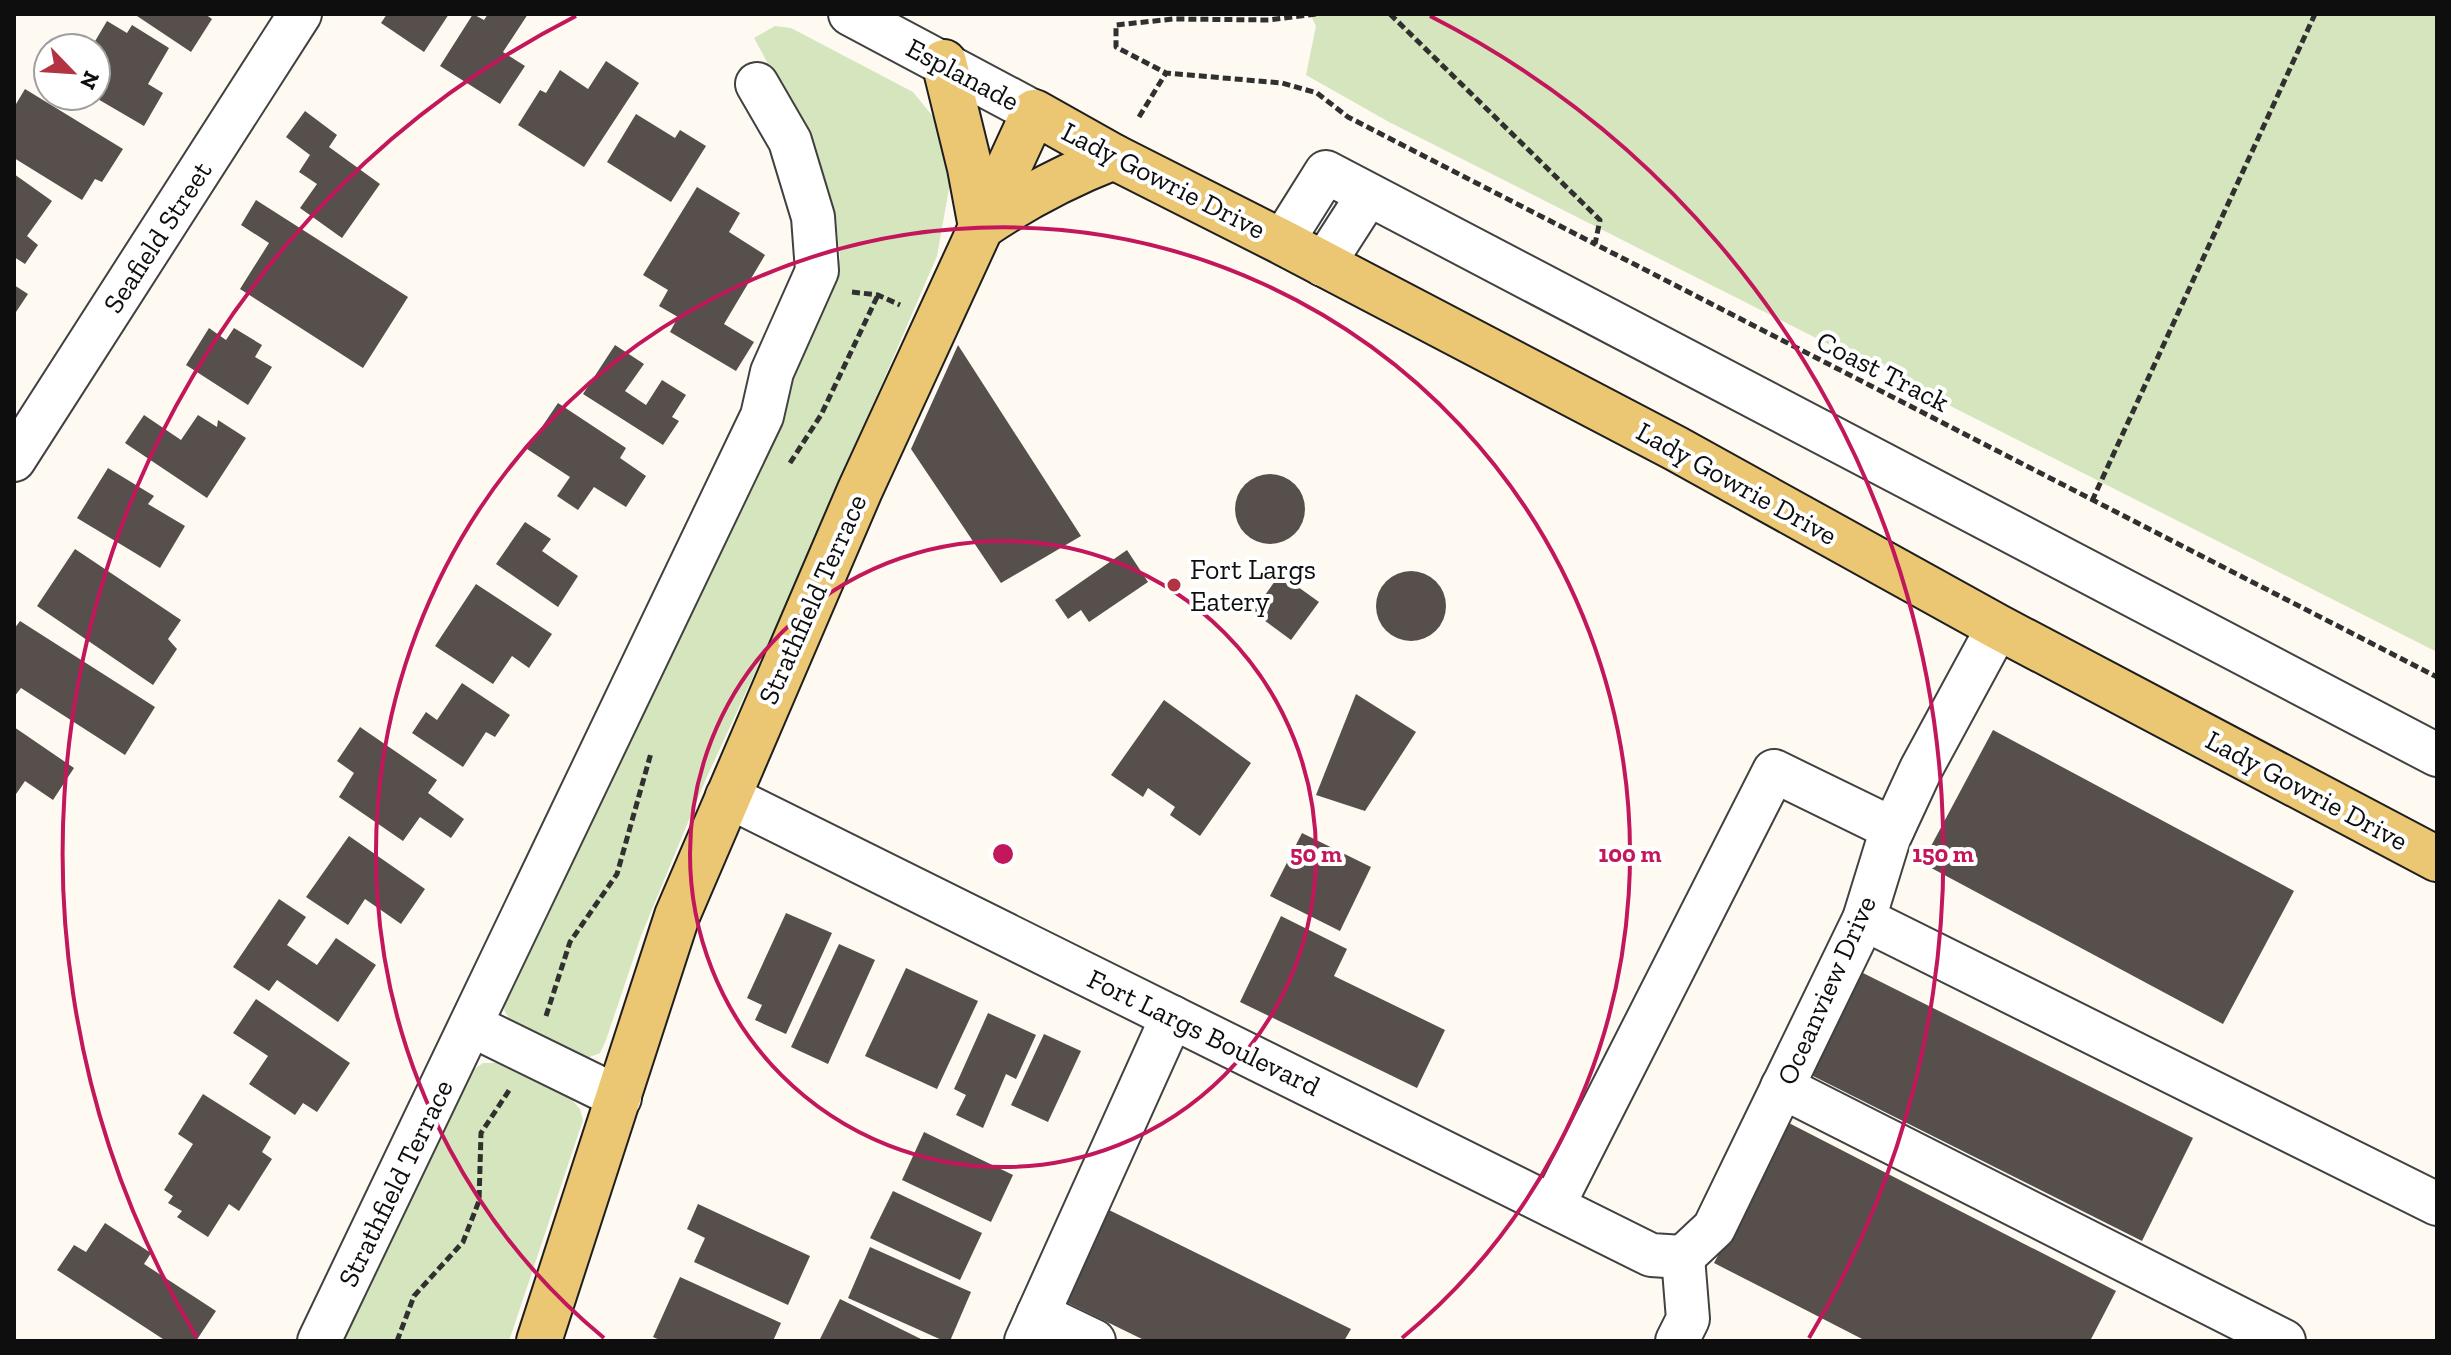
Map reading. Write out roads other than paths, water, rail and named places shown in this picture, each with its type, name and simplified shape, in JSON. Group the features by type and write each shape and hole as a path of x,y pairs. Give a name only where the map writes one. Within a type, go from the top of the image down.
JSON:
{"main road":[{"path":"944,62 981,227 1068,175 1114,157"},
{"name":"Lady Gowrie Drive","path":"1034,112 1114,157 1675,448 1998,627 2437,859"},
{"name":"Strathfield Terrace","path":"539,1341 677,916 860,490 1034,112"}],"street":[{"name":"Seafield Street","path":"14,460 300,14"},
{"name":"Esplanade","path":"850,14 1034,112"},
{"name":"Strathfield Terrace","path":"319,1341 762,416 772,372 817,271 813,217 790,141 757,84"},
{"path":"1282,242 1326,172 2437,755"},
{"path":"1323,265 1368,195"},
{"name":"Oceanview Drive","path":"1683,1257 1714,1228 1864,919 1893,829 1921,769 1998,627"},
{"path":"1553,1206 1774,771 1893,829"},
{"name":"Fort Largs Boulevard","path":"727,796 1651,1255 1683,1257"},
{"path":"1864,919 2437,1204"},
{"path":"1094,1341 1032,1328 1172,1017"},
{"path":"471,1025 620,1098"},
{"path":"1782,1087 2284,1341"},
{"path":"1677,1341 1688,1319 1683,1257"}],"place":[{"name":"Fort Largs Eatery","path":"1174,585"}]}
